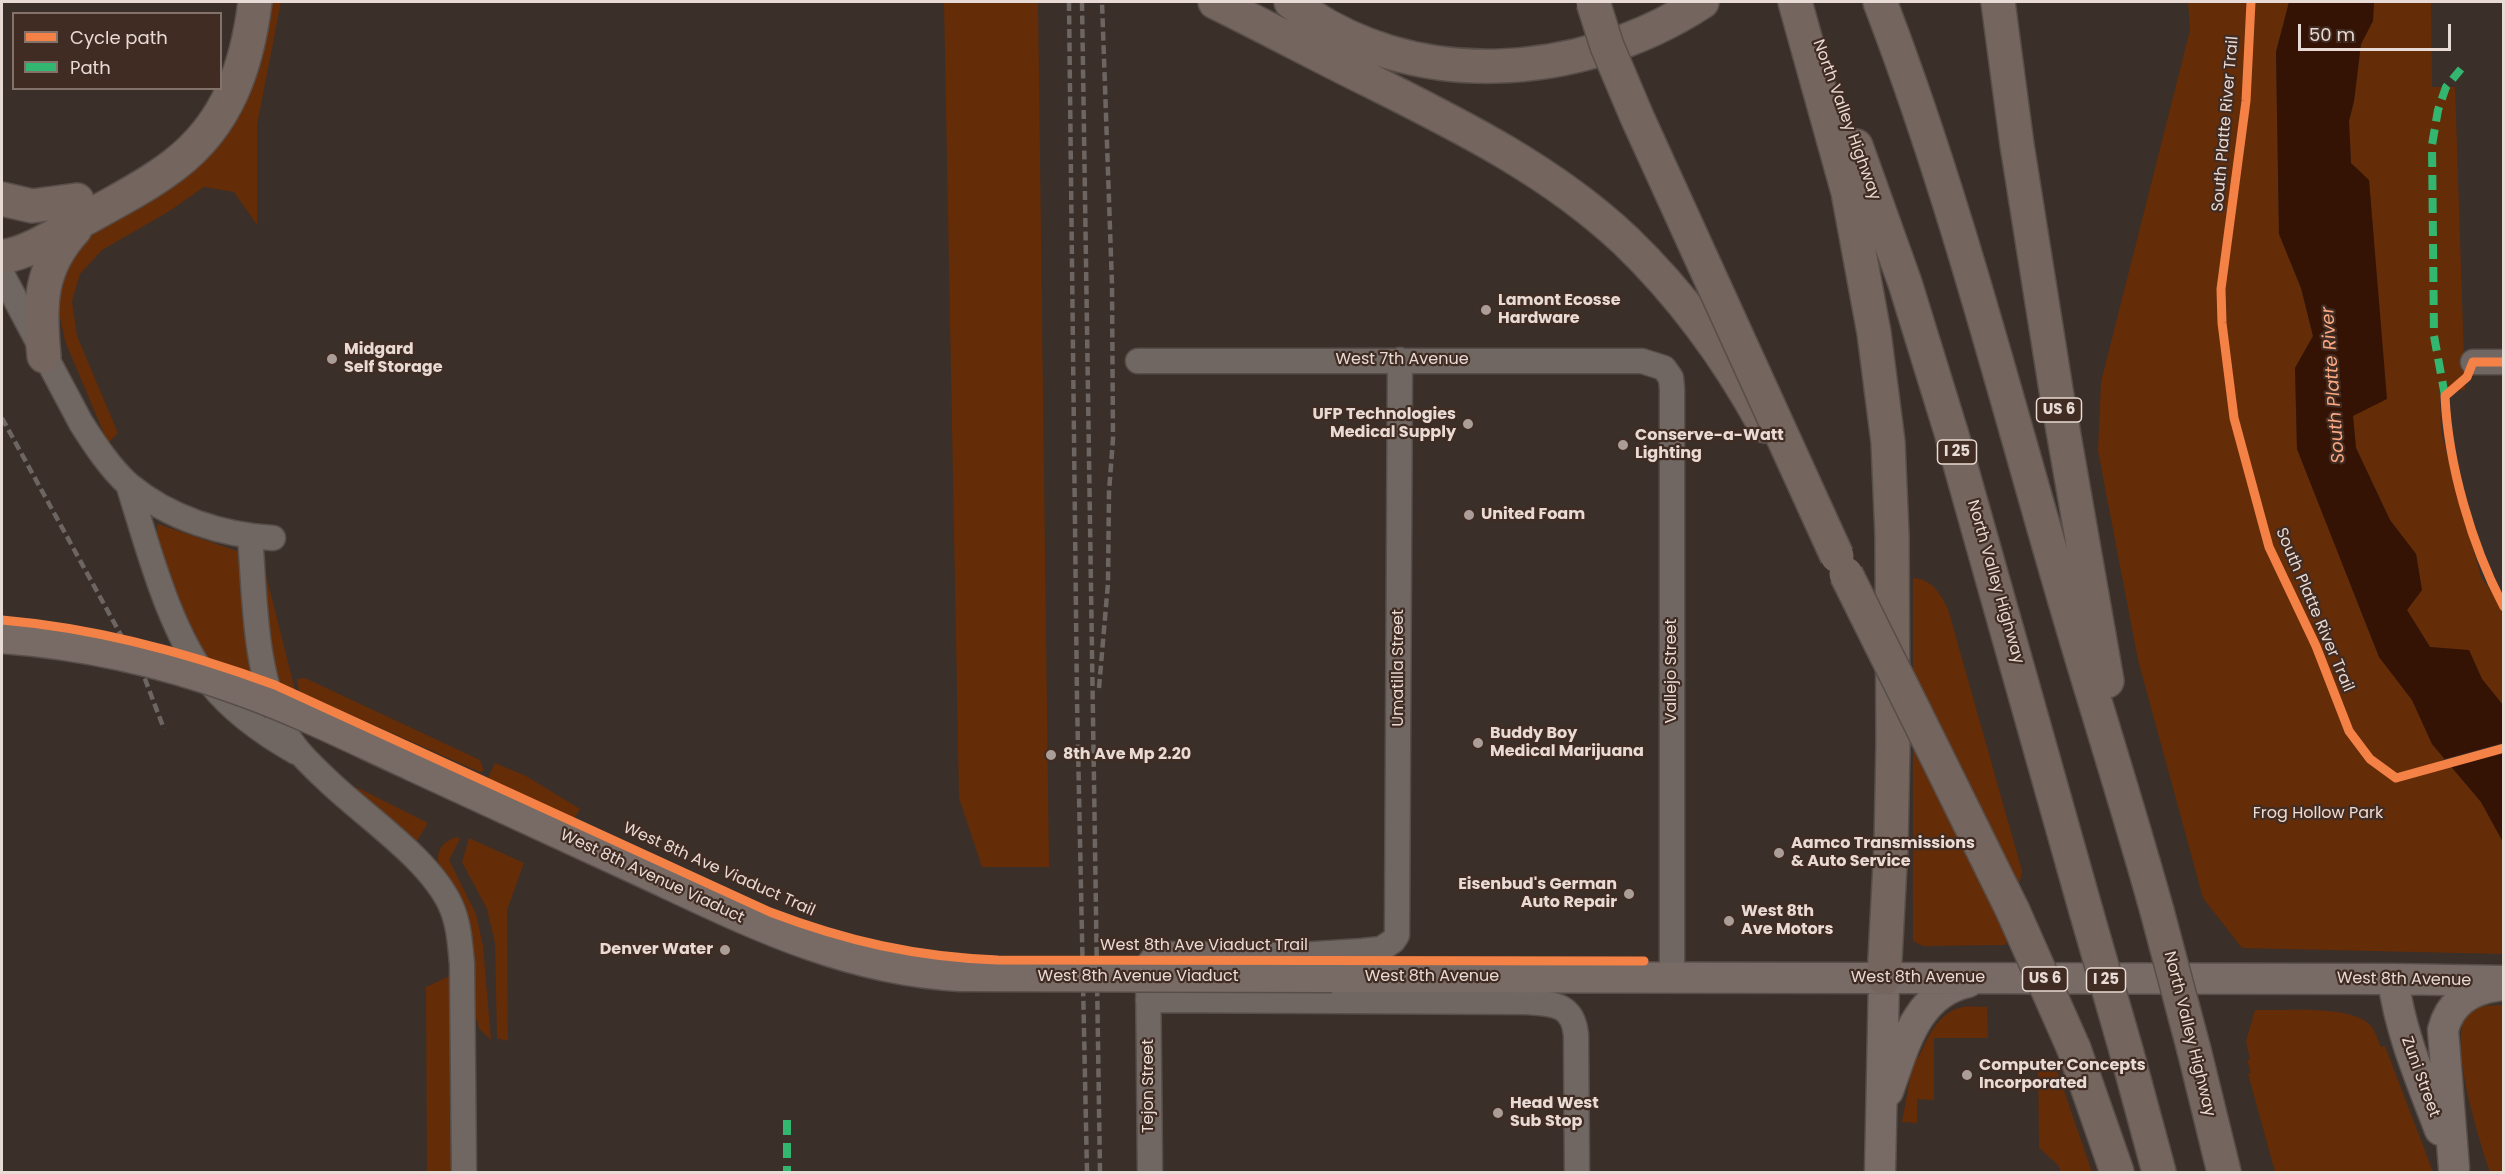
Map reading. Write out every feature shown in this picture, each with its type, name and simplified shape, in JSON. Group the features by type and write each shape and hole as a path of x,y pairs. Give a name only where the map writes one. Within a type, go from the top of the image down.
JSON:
{"highway":[{"path":"222,61 231,32 233,2"},
{"path":"44,356 41,306 52,258 77,226 175,164 206,133 233,91 242,69 252,29 255,2"},
{"path":"1215,2 1489,141 1538,171 1618,234 1661,278 1712,340 1755,409 1837,556"},
{"path":"1291,2 1320,21 1366,45 1419,60 1473,66 1515,65 1589,53 1647,32 1702,2"},
{"name":"US 6","path":"1593,2 1607,46 1637,117 1837,556 2013,911 2074,1049 2117,1173"},
{"path":"1798,2 1848,192 1874,333 1888,442 1892,536 1893,753 1884,978"},
{"name":"North Valley Highway","path":"1798,2 1835,86 1919,328 1979,525 2159,1173"},
{"name":"North Valley Highway","path":"1880,2 1940,169 1992,337 2058,578 2131,816 2194,1050 2224,1173"},
{"name":"US 6","path":"1998,2 2007,76 2056,390 2131,816"},
{"path":"2,248 9,239 26,226 109,184 165,148 195,114 210,90"},
{"path":"2,199 32,206 77,200"},
{"path":"2,257 15,255 36,245 117,201"}],"main road":[{"name":"West 8th Avenue Viaduct","path":"2,638 59,644 114,654 234,688 330,728 756,924 857,961 913,972 960,976 1332,977"},
{"name":"West 8th Avenue","path":"1332,977 2393,979 2504,983"},
{"path":"1880,1173 1879,1114 1884,978"},
{"path":"1879,1114 1904,1046 1922,1011 1931,1000 1944,991 1959,984 1987,978"},
{"name":"Zuni Street","path":"2393,979 2397,1010 2405,1037 2455,1170"},
{"path":"2455,1170 2444,1051 2446,1018 2456,1004 2466,996 2504,983"}],"street":[{"path":"2,274 65,396 94,444 128,484 171,512 197,522 262,537 260,638 269,692 283,728 300,755"},
{"name":"Umatilla Street","path":"1148,1000 1148,965 1154,957 1164,954 1300,955 1362,951 1381,949 1397,935 1400,360"},
{"name":"West 7th Avenue","path":"1138,361 1642,361 1664,368"},
{"path":"2473,362 2504,362"},
{"name":"Vallejo Street","path":"1664,368 1671,378 1672,389 1672,977"},
{"path":"128,484 159,580 181,632 210,684 240,714 276,741 300,755 350,803 421,864 442,891 453,912 458,928 462,963 464,1173"},
{"name":"West 8th Avenue","path":"1148,1000 1527,1002 1547,1003 1562,1008 1575,1022 1577,1173"},
{"name":"Tejon Street","path":"1148,1000 1150,1173"}],"green space":[{"path":"264,2 281,2 257,125 257,225 234,192 204,187 168,212 102,250 80,274 72,301 77,336 118,433 108,443 65,341 57,303 62,264 85,237 199,159"},
{"path":"944,2 1038,2 1049,867 982,867 959,798"},
{"name":"Frog Hollow Park","path":"2188,2 2289,2 2276,52 2279,234 2301,288 2313,336 2295,368 2297,449 2379,657 2412,700 2432,744 2481,802 2503,842 2503,954 2242,948 2203,898 2138,660 2098,451 2101,382 2190,30"},
{"path":"2374,2 2431,2 2432,87 2455,87 2465,390 2440,391 2441,432 2481,577 2503,608 2503,705 2482,679 2469,651 2430,647 2407,610 2422,590 2416,554 2390,520 2356,448 2353,416 2374,241 2369,181 2351,163 2349,121 2354,101 2361,44 2373,21"},
{"path":"158,524 240,552 271,726 219,683 204,668 198,658 165,572 157,534"},
{"path":"258,559 266,559 266,575 295,690 273,681"},
{"path":"1913,578 1930,584 1938,592 1948,609 2022,871 2006,945 1923,946 1913,941"},
{"path":"305,678 480,760 484,771 480,772 299,692 297,679"},
{"path":"495,763 526,776 580,809 574,819 488,778"},
{"path":"355,788 428,823 417,841 355,792"},
{"path":"458,837 460,839 449,860 476,914 483,946 491,1040 479,1028 476,1018 473,954 466,916 455,889 438,862 438,854 442,847 447,841"},
{"path":"469,838 524,863 507,910 508,1041 497,1038 495,943 487,909 462,862"},
{"path":"452,975 451,1172 427,1172 426,987"},
{"path":"2503,1005 2503,1172 2490,1172 2467,1091 2461,1044 2462,1026 2472,1011 2480,1007"},
{"path":"1966,1007 1987,1007 1988,1038 1934,1038 1934,1100 1917,1099 1917,1123 1902,1122 1914,1056 1919,1057 1935,1026 1947,1014 1955,1010"},
{"path":"2255,1010 2316,1010 2349,1014 2362,1019 2371,1026 2381,1047 2385,1046 2433,1172 2275,1172 2248,1074 2251,1073 2247,1060 2250,1059 2246,1041"},
{"path":"2038,1060 2054,1062 2092,1172 2061,1172 2058,1165 2039,1148"}],"water":[{"name":"South Platte River","path":"2289,2 2374,2 2373,21 2361,44 2354,101 2349,121 2351,163 2369,180 2387,399 2353,416 2356,448 2390,520 2416,554 2422,590 2407,610 2430,647 2469,650 2482,679 2503,705 2503,842 2481,802 2432,744 2412,700 2379,657 2297,449 2295,368 2313,336 2301,288 2279,234 2276,52"}],"pier":[{"path":"2503,743 2503,752 2448,767 2441,760"}],"railway":[{"path":"1069,2 1077,699 1087,1172"},
{"path":"1082,2 1100,1172"},
{"path":"1099,688 1108,583 1109,492 1113,439 1112,285 1102,2"},
{"path":"2,418 145,679 164,729"}],"marked path":[{"path":"2445,396 2434,336 2432,145 2438,110 2446,87 2461,69"},
{"path":"787,1120 787,1172"}],"cycle path":[{"name":"South Platte River Trail","path":"2251,2 2246,101 2221,289 2222,323 2234,418 2269,547 2316,646 2349,731 2370,759 2396,778"},
{"path":"2504,362 2473,362 2467,377 2445,396 2451,449 2464,504 2482,558 2504,607"},
{"name":"West 8th Ave Viaduct Trail","path":"2,620 72,629 140,643 208,662 275,685 770,912 826,931 882,946 938,955 998,960 1644,961"},
{"path":"2396,778 2504,748"}],"place":[{"name":"Lamont Ecosse Hardware","path":"1486,310"},
{"name":"Midgard Self Storage","path":"332,359"},
{"name":"UFP Technologies Medical Supply","path":"1468,424"},
{"name":"Conserve-a-Watt Lighting","path":"1623,445"},
{"name":"United Foam","path":"1469,515"},
{"name":"Buddy Boy Medical Marijuana","path":"1478,743"},
{"name":"8th Ave Mp 2.20","path":"1051,755"},
{"name":"Aamco Transmissions & Auto Service","path":"1779,853"},
{"name":"Eisenbud's German Auto Repair","path":"1629,894"},
{"name":"West 8th Ave Motors","path":"1729,921"},
{"name":"Denver Water","path":"725,950"},
{"name":"Computer Concepts Incorporated","path":"1967,1075"},
{"name":"Head West Sub Stop","path":"1498,1113"}]}
